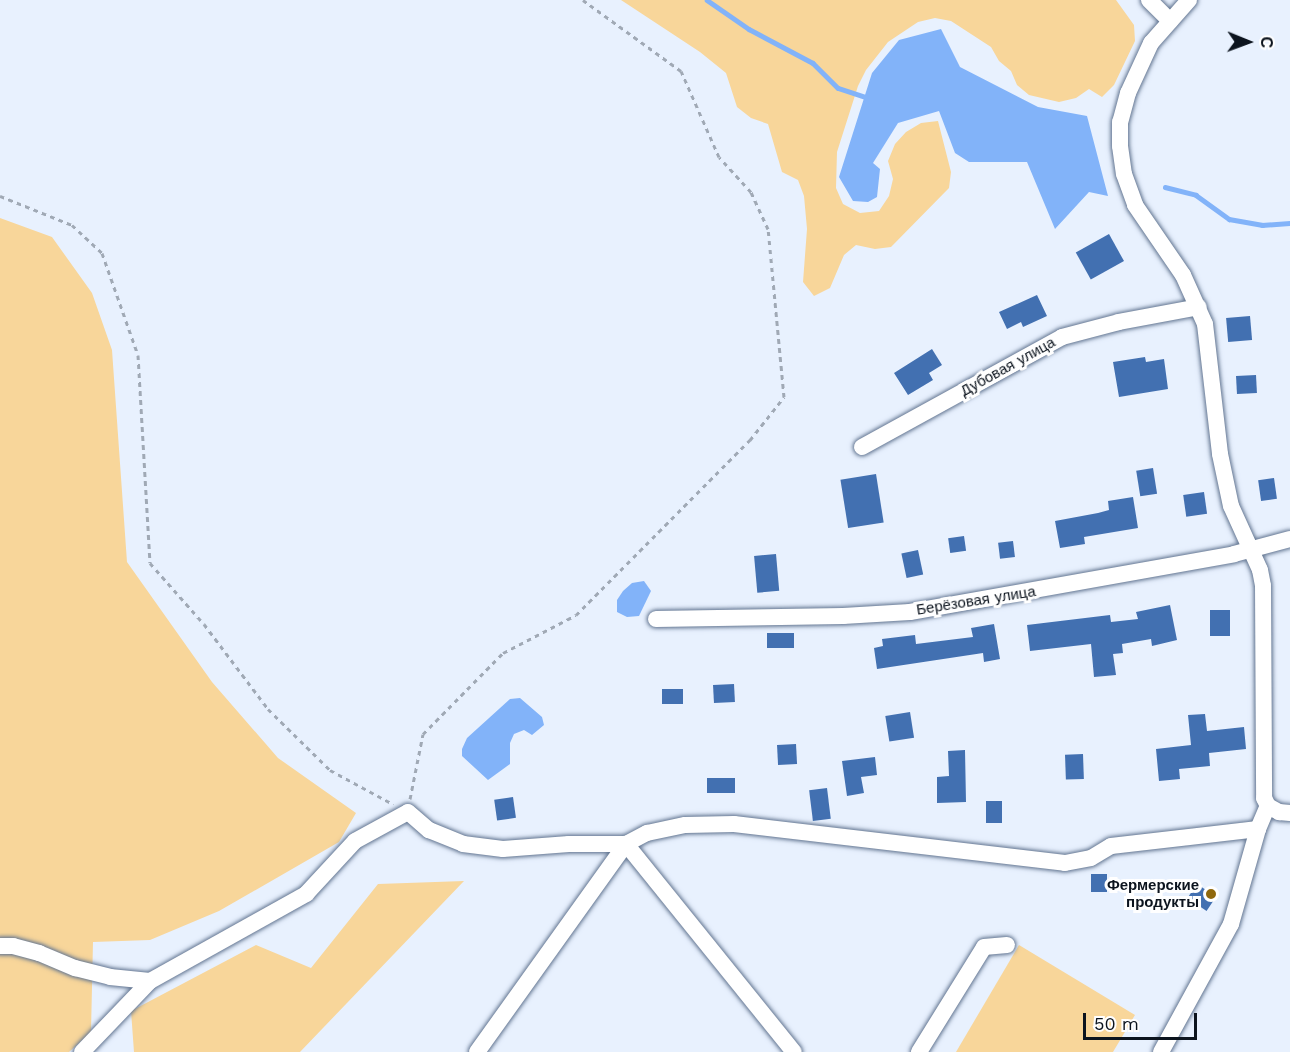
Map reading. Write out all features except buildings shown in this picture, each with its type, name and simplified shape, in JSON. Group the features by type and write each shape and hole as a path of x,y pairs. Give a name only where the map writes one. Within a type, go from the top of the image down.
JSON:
{"street":[{"path":"1149,0 1170,21"},
{"path":"1161,1052 1231,924 1258,829 1268,806 1262,783 1263,586 1260,570 1231,506 1220,454 1205,324 1183,275 1135,205 1124,174 1120,146 1120,122 1128,93 1151,43 1189,0"},
{"name":"Дубовая улица","path":"862,447 1062,337 1119,322 1199,307"},
{"name":"Берёзовая улица","path":"656,619 843,616 910,612 1251,551 1290,539"},
{"path":"1268,806 1290,813"},
{"path":"82,1052 150,981 306,894 355,841 408,812 429,830 463,844 503,849 569,844 626,844"},
{"path":"477,1052 626,844 647,833 685,825 734,824 784,828 850,840 1035,862 1065,863 1091,858 1111,846 1258,829"},
{"path":"626,844 794,1052"},
{"path":"919,1052 984,946 1007,945"},
{"path":"0,946 13,946 39,953 75,968 110,977 150,981"}],"path":[{"path":"0,196 72,225 102,253 138,355 150,563 204,624 268,709 330,770 408,812 423,734 503,653 576,615 750,440 784,397 768,229 750,192 719,157 681,71 583,0"}],"shaded area":[{"path":"621,0 1116,0 1134,25 1135,41 1114,85 1102,97 1089,89 1076,98 1059,102 1029,95 1017,85 1011,71 999,61 991,47 951,21 935,18 918,22 888,42 866,70 858,86 837,152 836,188 843,204 860,213 879,211 889,196 893,179 888,161 895,144 906,132 921,123 938,121 951,172 949,188 891,247 875,249 856,245 844,255 830,288 814,296 803,282 807,229 804,196 798,180 782,172 768,124 751,118 737,107 726,73 700,52"},
{"path":"0,218 52,237 92,293 112,350 127,562 212,682 278,758 356,813 339,842 219,911 150,940 93,942 91,1032 69,1052 0,1052"},
{"path":"464,881 300,1052 134,1052 131,1011 256,945 311,968 378,884"},
{"path":"1019,945 1135,1015 1113,1052 956,1052"}],"water":[{"path":"941,29 960,67 1038,107 1087,116 1108,196 1089,192 1055,229 1027,162 969,162 955,153 939,111 898,123 873,163 880,169 877,197 868,202 853,201 839,177 872,73 899,40"},
{"path":"644,581 651,591 639,616 627,617 617,612 617,600 623,591 632,583"},
{"path":"520,698 542,717 544,725 532,735 524,730 514,734 510,743 510,764 488,780 462,756 462,749 467,738 510,699"}],"waterway":[{"path":"707,0 749,29 813,63 838,88 866,97"},
{"path":"1165,187 1196,195 1229,219 1262,225 1290,223"}],"place":[{"name":"Фермерские продукты","path":"1211,894"}]}
